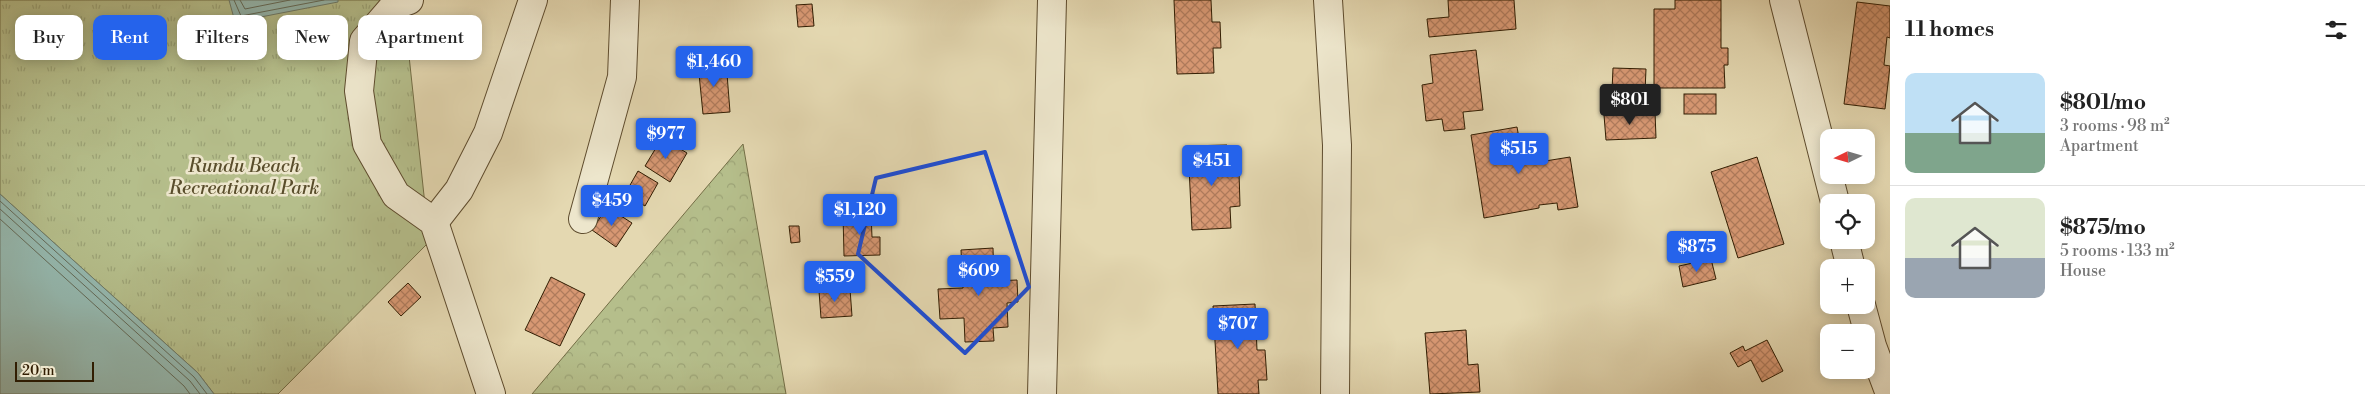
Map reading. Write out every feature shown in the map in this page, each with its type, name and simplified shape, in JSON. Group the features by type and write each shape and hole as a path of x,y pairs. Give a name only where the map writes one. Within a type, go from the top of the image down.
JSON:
{"street":[{"path":"409,0 395,5 364,41 359,92 367,144 396,195 434,222 491,394"},
{"path":"434,222 458,190 488,133 533,0"},
{"path":"583,219 622,77 625,0"},
{"path":"1042,394 1052,0"},
{"path":"1328,0 1337,146 1335,394"},
{"path":"1784,0 1833,194"},
{"path":"1863,314 1872,346 1890,394"}],"highlighted area":[{"path":"985,152 1029,287 965,353 858,254 876,178"}],"green space":[{"name":"Rundu Beach Recreational Park","path":"0,0 403,0 405,15 358,15 358,60 409,60 429,242 278,394 214,394 198,373 0,194"},
{"path":"743,144 786,394 532,394"}],"water":[{"path":"229,0 338,0 338,2 267,16 233,15"},
{"path":"0,194 198,373 214,394 0,394"}],"building":[{"path":"1174,0 1211,0 1212,22 1220,22 1221,48 1213,48 1214,73 1177,74"},
{"path":"1448,0 1514,0 1516,29 1429,37 1427,19 1449,17"},
{"path":"1675,0 1721,0 1721,48 1728,48 1728,65 1724,65 1725,88 1654,88 1654,9 1675,9"},
{"path":"1857,2 1890,6 1890,38 1887,37 1884,65 1890,66 1885,109 1844,104"},
{"path":"812,4 814,26 798,27 796,5"},
{"path":"1476,50 1483,110 1463,112 1465,129 1444,131 1442,119 1426,121 1422,85 1433,83 1430,55"},
{"path":"726,61 730,112 703,114 698,64"},
{"path":"1613,68 1646,69 1645,92 1612,91"},
{"path":"1684,94 1716,94 1716,114 1684,114"},
{"path":"1655,112 1656,138 1606,140 1604,115"},
{"path":"1517,127 1519,138 1529,136 1533,163 1570,157 1578,207 1558,210 1557,203 1539,205 1539,208 1484,218 1471,135"},
{"path":"662,138 687,153 670,182 645,166"},
{"path":"1227,145 1228,171 1239,171 1240,206 1230,207 1231,228 1192,230 1188,146"},
{"path":"1757,157 1784,244 1738,258 1711,172"},
{"path":"638,171 658,183 645,206 625,194"},
{"path":"607,207 632,223 616,247 592,230"},
{"path":"871,213 872,237 880,237 880,255 844,256 843,214"},
{"path":"789,226 799,226 800,242 791,243"},
{"path":"993,248 994,281 1017,280 1018,302 1007,303 1008,327 993,328 994,341 965,342 964,318 940,319 938,289 963,288 961,250"},
{"path":"1711,259 1716,279 1683,287 1679,266"},
{"path":"551,277 585,294 560,346 525,330"},
{"path":"408,283 421,297 401,316 388,302"},
{"path":"850,289 852,316 821,318 819,291"},
{"path":"1255,304 1257,350 1265,350 1267,380 1258,380 1259,394 1218,394 1213,306"},
{"path":"1466,330 1468,365 1478,364 1480,392 1430,394 1425,333"},
{"path":"1767,340 1783,371 1762,382 1751,360 1738,367 1730,353 1743,346 1745,351"}]}
